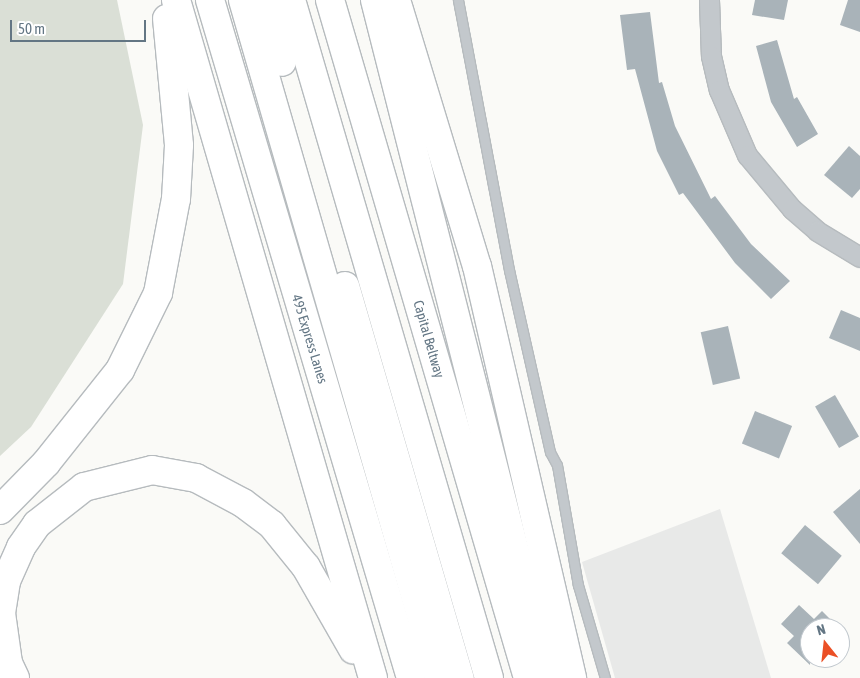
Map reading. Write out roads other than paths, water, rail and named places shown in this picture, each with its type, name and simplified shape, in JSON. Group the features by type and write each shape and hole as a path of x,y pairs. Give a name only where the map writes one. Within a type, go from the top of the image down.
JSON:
{"highway":[{"path":"0,510 46,462 120,370 158,292 175,208 179,145 164,0"},
{"path":"176,0 373,678"},
{"name":"495 Express Lanes","path":"210,0 411,678"},
{"path":"243,0 439,678"},
{"path":"265,0 460,678"},
{"path":"291,0 489,678"},
{"name":"Capital Beltway","path":"330,0 528,678"},
{"path":"375,0 547,678"},
{"path":"396,0 477,266 572,678"},
{"path":"15,678 8,663 1,613 6,581 21,547 37,524 84,487 152,470 204,481 243,503 272,525 326,598 368,678"}],"street":[{"path":"709,0 711,56 719,90 748,154 792,209 817,231 860,257"}],"lane":[{"path":"458,0 508,270 550,452 557,465 578,585 605,678"}]}
